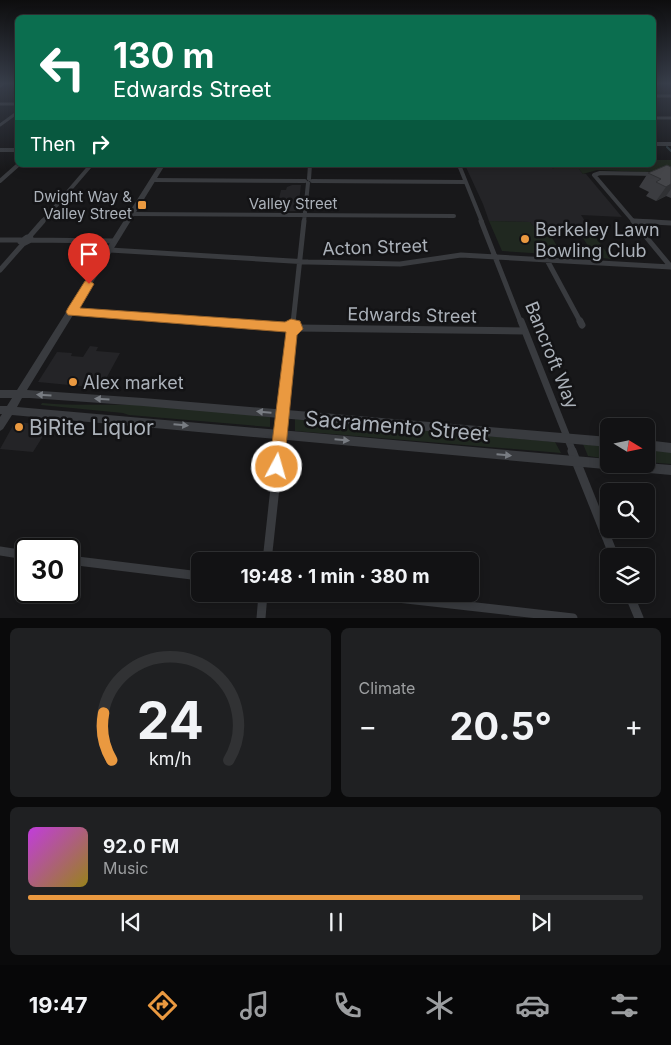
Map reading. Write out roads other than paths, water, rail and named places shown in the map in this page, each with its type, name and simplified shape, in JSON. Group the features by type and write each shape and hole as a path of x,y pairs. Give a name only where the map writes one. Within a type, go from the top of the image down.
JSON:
{"street":[{"path":"0,125 15,114"},
{"path":"656,118 671,118"},
{"path":"656,144 671,144"},
{"path":"0,150 15,150"},
{"path":"0,181 16,167"},
{"path":"30,239 88,167"},
{"path":"0,426 5,410 21,394 161,167"},
{"path":"268,552 310,167"},
{"name":"Bancroft Way","path":"459,167 611,548"},
{"path":"654,174 597,173 594,177 671,267"},
{"path":"153,180 465,182"},
{"name":"Valley Street","path":"132,214 454,216"},
{"path":"633,221 671,223"},
{"path":"0,240 22,242 30,239 115,241"},
{"path":"0,270 22,242"},
{"name":"Acton Street","path":"110,250 299,262 400,264 461,255 671,267"},
{"path":"547,260 582,325"},
{"name":"Edwards Street","path":"72,312 292,328 525,331"},
{"name":"Sacramento Street","path":"0,394 282,414 600,441"},
{"name":"Sacramento Street","path":"5,410 671,470"},
{"path":"655,447 671,448"},
{"path":"0,552 15,554"},
{"path":"80,561 191,575"},
{"path":"260,618 262,602"},
{"path":"432,602 573,618"},
{"path":"633,603 639,618"}],"waterway":[{"path":"667,147 671,151"}],"place":[{"name":"Dwight Way & Valley Street","path":"142,205"},
{"name":"Berkeley Lawn Bowling Club","path":"525,239"},
{"name":"Alex market","path":"73,382"},
{"name":"BiRite Liquor","path":"19,427"}]}
